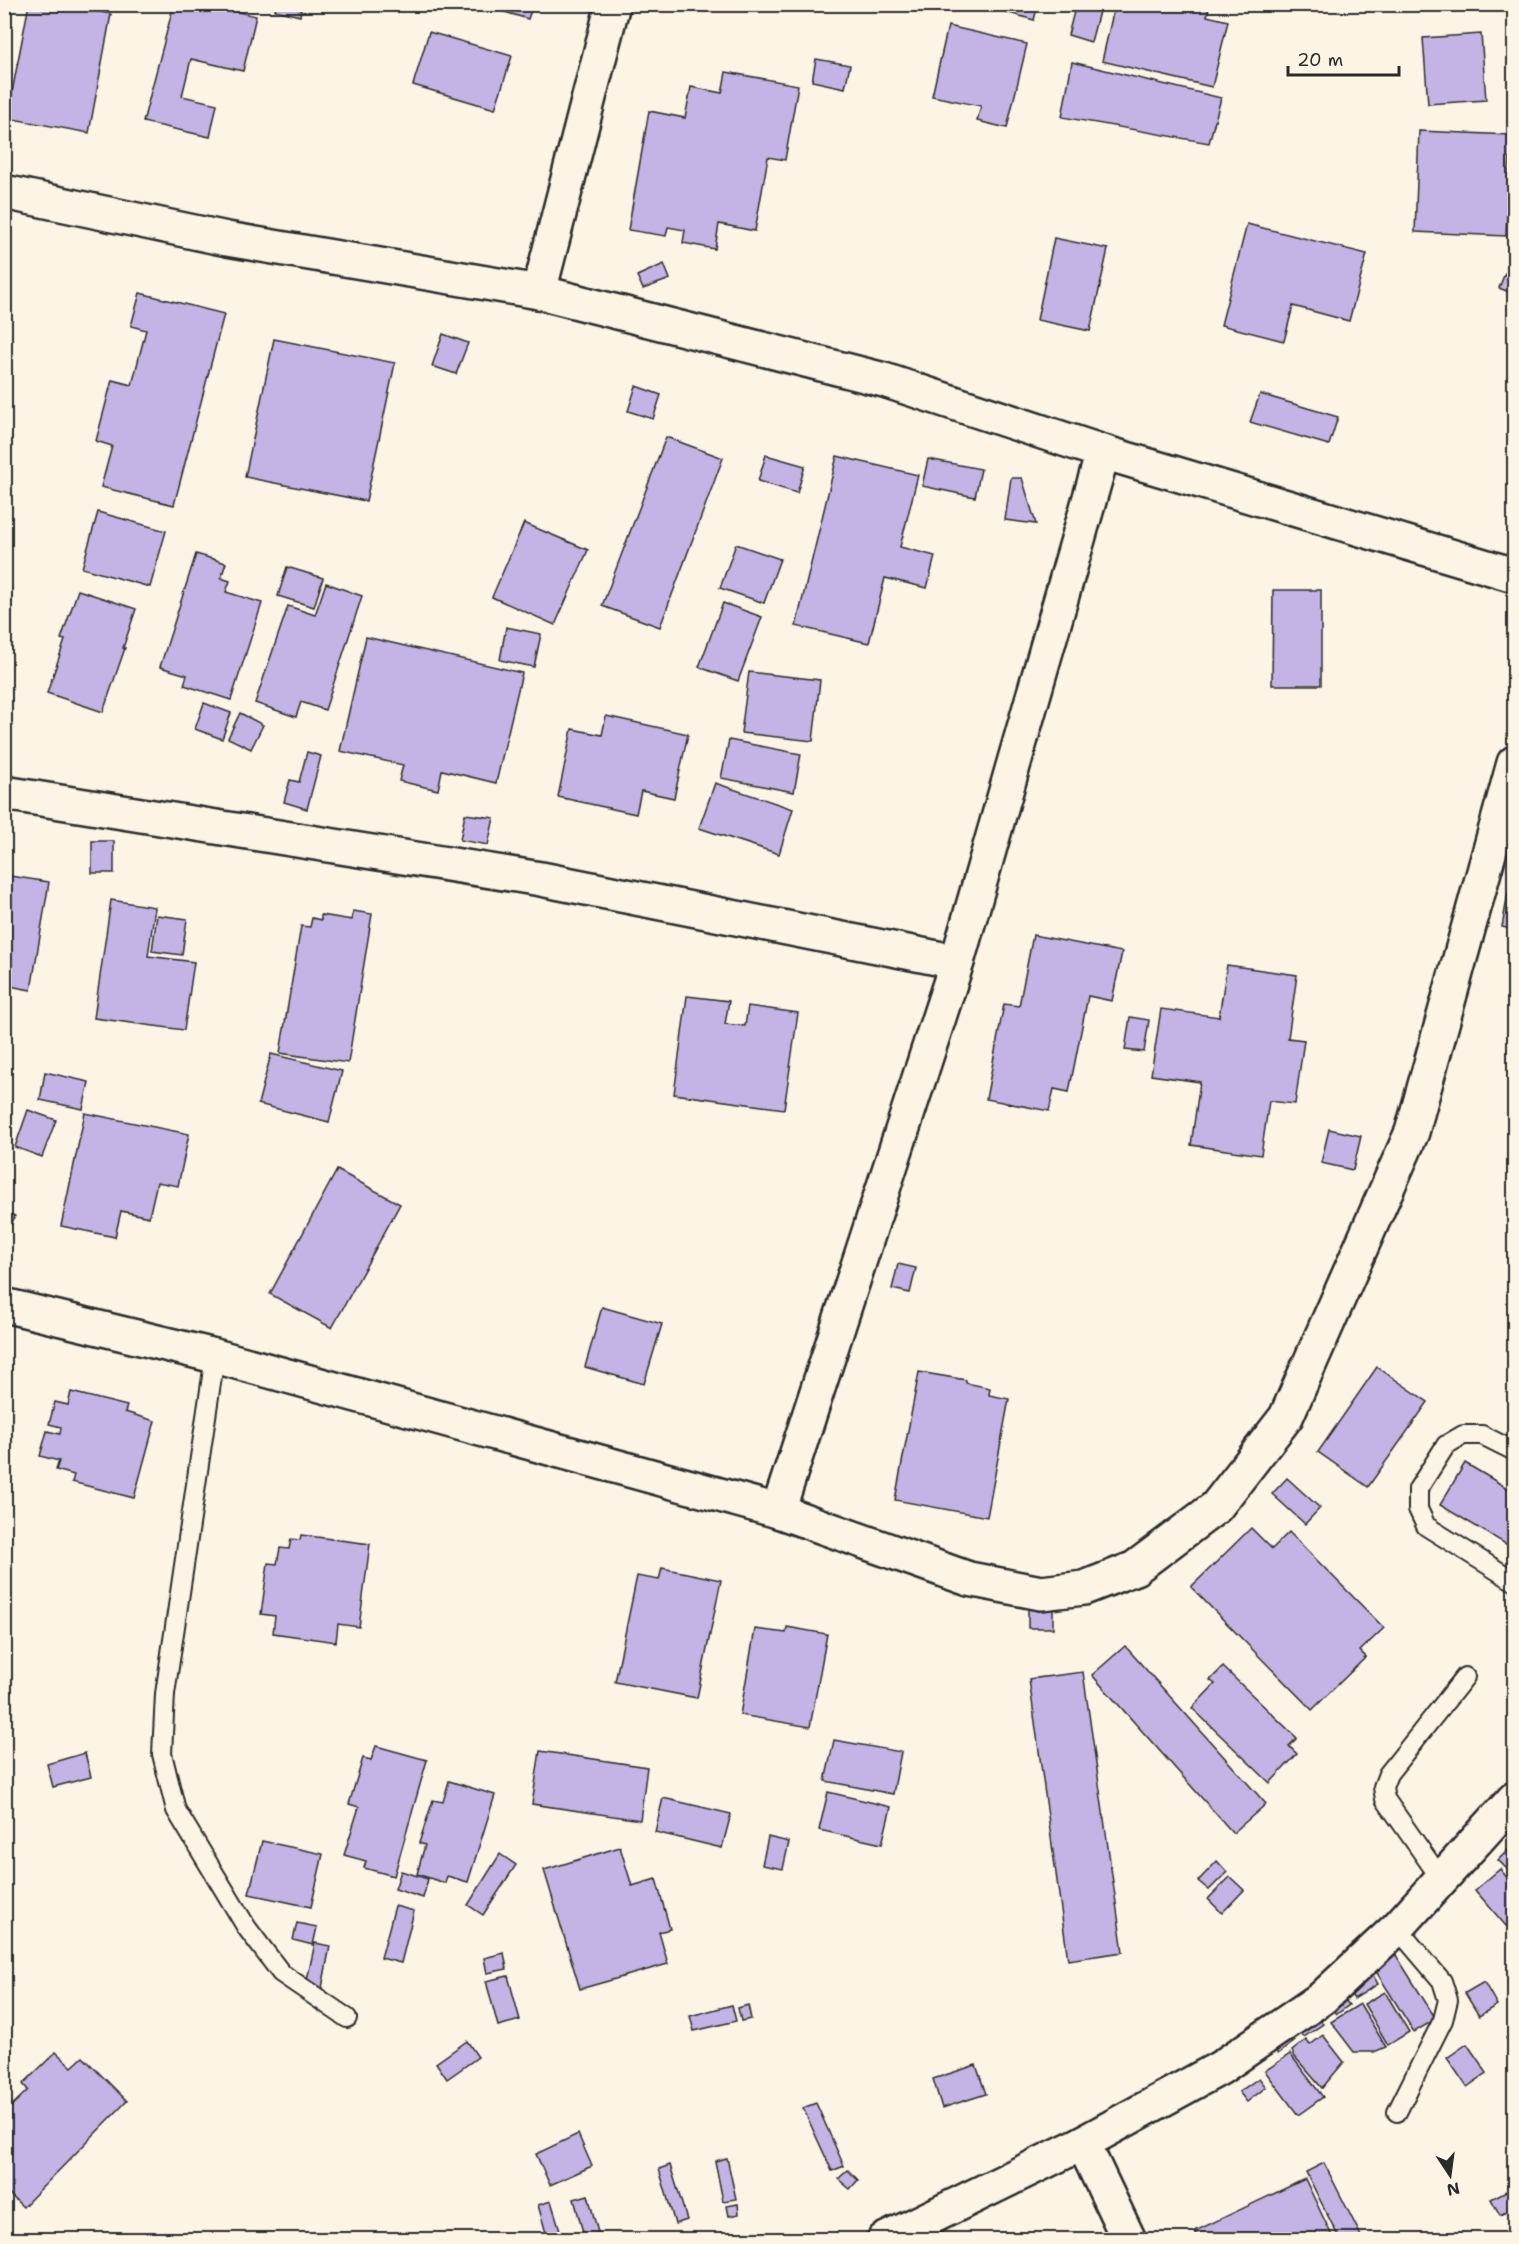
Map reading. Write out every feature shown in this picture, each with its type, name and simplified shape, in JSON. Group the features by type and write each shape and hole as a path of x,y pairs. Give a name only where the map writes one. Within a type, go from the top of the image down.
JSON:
{"street":[{"path":"539,292 613,4"},
{"path":"4,192 227,239 539,292 884,381 1103,452 1515,575"},
{"path":"778,1511 957,962 1103,452"},
{"path":"4,1305 215,1356 778,1511 969,1579 1041,1593 1084,1588 1135,1568 1216,1507 1286,1418 1412,1132 1515,763"},
{"path":"4,793 541,879 957,962"},
{"path":"884,2240 1083,2143 1229,2062 1322,1998 1397,1928 1515,1799"},
{"path":"1083,2143 1129,2240"}],"lane":[{"path":"215,1356 165,1694 162,1754 176,1810 247,1928 281,1973 347,2018"},
{"path":"1515,1451 1482,1435 1463,1435 1446,1445 1418,1489 1418,1509 1426,1526 1515,1581"},
{"path":"1441,1880 1385,1799 1383,1787 1388,1774 1465,1677"},
{"path":"1397,1928 1442,1981 1448,2000 1443,2020 1397,2112"}],"building":[{"path":"29,4 60,4 111,14 89,133 7,118"},
{"path":"174,4 203,4 256,16 243,71 191,59 182,96 217,104 210,137 143,122"},
{"path":"276,4 302,4 300,16 275,10"},
{"path":"478,4 533,4 528,19"},
{"path":"977,4 1038,4 1034,20"},
{"path":"1076,4 1101,4 1091,42 1068,35"},
{"path":"1115,4 1210,4 1207,16 1228,21 1212,87 1102,61"},
{"path":"948,26 1027,44 1007,128 977,121 981,106 932,96"},
{"path":"429,32 512,56 495,109 413,85"},
{"path":"1481,34 1486,100 1428,104 1423,38"},
{"path":"816,59 850,65 845,88 812,81"},
{"path":"1072,62 1221,98 1209,143 1062,117"},
{"path":"726,72 798,85 785,160 768,157 755,231 719,224 715,249 683,243 685,230 668,227 666,236 628,230 649,111 685,118 691,87 722,93"},
{"path":"1419,131 1511,135 1506,236 1415,232"},
{"path":"1247,224 1367,254 1349,321 1293,306 1284,341 1221,325"},
{"path":"1054,238 1108,249 1090,331 1037,320"},
{"path":"664,264 670,279 643,289 637,276"},
{"path":"1505,273 1514,276 1514,294 1499,288"},
{"path":"140,293 224,314 174,505 101,487 112,446 96,441 112,380 132,385 146,330 131,326"},
{"path":"443,334 468,343 456,374 432,366"},
{"path":"274,339 395,363 366,501 245,477"},
{"path":"636,386 661,395 653,419 628,411"},
{"path":"1260,394 1338,417 1329,445 1250,422"},
{"path":"666,437 723,458 660,627 602,606"},
{"path":"766,455 805,466 797,493 758,481"},
{"path":"837,456 918,475 900,547 935,556 927,588 885,578 869,643 796,626"},
{"path":"928,459 981,469 975,497 922,486"},
{"path":"1011,478 1022,478 1036,524 1005,520"},
{"path":"98,512 166,531 150,587 82,568"},
{"path":"524,523 588,550 555,625 492,597"},
{"path":"736,544 780,559 764,603 720,588"},
{"path":"196,554 226,563 221,578 230,581 226,592 262,603 231,700 184,685 187,675 160,667"},
{"path":"287,567 323,578 314,607 278,596"},
{"path":"326,583 362,596 325,710 301,702 296,717 255,703 288,606 315,615"},
{"path":"78,590 136,609 103,712 47,693 65,640 61,639"},
{"path":"1273,590 1321,590 1321,685 1272,685"},
{"path":"723,603 762,617 738,681 699,667"},
{"path":"506,627 541,634 534,667 500,660"},
{"path":"366,637 522,673 496,783 442,770 438,790 399,781 403,765 340,751"},
{"path":"749,672 820,680 813,741 741,733"},
{"path":"204,703 231,713 222,739 195,729"},
{"path":"240,713 263,725 251,749 228,738"},
{"path":"606,716 688,734 674,798 641,791 636,814 558,797 572,729 602,735"},
{"path":"729,740 801,754 794,792 721,778"},
{"path":"307,752 321,756 307,809 284,802 290,780 299,782"},
{"path":"715,783 793,809 779,854 699,828"},
{"path":"465,814 494,818 488,845 460,840"},
{"path":"92,841 114,841 114,873 92,873"},
{"path":"4,875 49,882 31,990 4,985"},
{"path":"1508,893 1514,895 1514,930 1502,927"},
{"path":"111,900 155,907 148,956 194,962 184,1030 94,1018"},
{"path":"353,911 372,914 348,1063 280,1053 301,926 310,927 312,918 321,920 321,915 352,920"},
{"path":"157,915 187,919 182,955 152,951"},
{"path":"1033,935 1122,952 1112,1001 1088,996 1069,1092 1054,1089 1049,1111 986,1099 1004,1004 1019,1006"},
{"path":"1227,965 1297,975 1288,1038 1304,1040 1295,1104 1269,1101 1261,1155 1191,1145 1200,1082 1151,1075 1161,1009 1219,1017"},
{"path":"687,996 729,1001 725,1024 745,1026 748,1006 798,1013 784,1109 674,1094"},
{"path":"1130,1017 1149,1020 1144,1052 1125,1050"},
{"path":"271,1054 342,1071 329,1122 258,1104"},
{"path":"45,1072 89,1082 83,1109 40,1100"},
{"path":"28,1110 56,1120 42,1157 15,1147"},
{"path":"85,1113 189,1134 178,1186 157,1182 149,1217 121,1211 115,1237 61,1226"},
{"path":"1329,1129 1361,1136 1353,1170 1321,1163"},
{"path":"337,1170 400,1204 332,1328 270,1294"},
{"path":"4,1211 15,1216 4,1239"},
{"path":"898,1264 916,1268 910,1293 892,1289"},
{"path":"602,1307 662,1324 644,1384 585,1367"},
{"path":"1377,1367 1428,1402 1368,1487 1318,1452"},
{"path":"919,1372 966,1380 966,1383 990,1388 989,1395 1009,1399 987,1517 895,1500"},
{"path":"71,1392 127,1406 125,1412 155,1421 134,1498 72,1482 74,1475 56,1470 59,1461 40,1456 47,1431 60,1434 61,1427 49,1424 55,1402 68,1405"},
{"path":"1465,1463 1514,1492 1514,1549 1440,1505"},
{"path":"1287,1478 1320,1508 1305,1524 1272,1494"},
{"path":"1251,1528 1272,1549 1289,1532 1384,1628 1360,1651 1366,1657 1312,1710 1191,1587"},
{"path":"301,1535 370,1544 359,1627 338,1624 336,1642 273,1633 275,1616 261,1614 268,1563 277,1564 280,1548 289,1549 291,1539 300,1540"},
{"path":"662,1568 721,1580 697,1698 615,1682 637,1576 659,1580"},
{"path":"1028,1604 1053,1604 1053,1628 1028,1628"},
{"path":"787,1627 827,1634 810,1727 740,1715 755,1629 786,1633"},
{"path":"1125,1646 1266,1804 1233,1833 1092,1675"},
{"path":"1223,1667 1297,1738 1289,1746 1297,1754 1270,1783 1192,1708 1215,1684 1210,1680"},
{"path":"1083,1672 1123,1952 1068,1960 1029,1679"},
{"path":"834,1740 901,1752 893,1794 825,1781"},
{"path":"376,1746 427,1760 394,1876 364,1868 366,1861 344,1855 359,1807 349,1804 363,1758 371,1760"},
{"path":"540,1751 647,1767 640,1820 532,1804"},
{"path":"85,1753 91,1777 53,1787 47,1764"},
{"path":"449,1781 495,1795 468,1882 447,1876 445,1883 417,1874 425,1845 419,1843 433,1800 443,1802"},
{"path":"828,1792 891,1807 882,1844 819,1830"},
{"path":"663,1798 731,1814 722,1848 655,1832"},
{"path":"768,1837 789,1842 783,1869 762,1865"},
{"path":"262,1841 323,1854 311,1907 249,1894"},
{"path":"1514,1844 1514,1876 1498,1860"},
{"path":"620,1847 632,1886 656,1879 670,1929 659,1932 668,1964 580,1989 544,1870"},
{"path":"500,1854 516,1865 483,1915 468,1905"},
{"path":"1217,1861 1227,1872 1209,1890 1198,1881"},
{"path":"1500,1869 1514,1886 1514,1919 1506,1926 1475,1890"},
{"path":"401,1871 428,1879 423,1898 395,1889"},
{"path":"1230,1877 1244,1890 1222,1913 1208,1899"},
{"path":"395,1906 414,1911 401,1963 381,1958"},
{"path":"297,1923 317,1927 313,1945 293,1940"},
{"path":"315,1943 330,1946 322,1988 306,1985"},
{"path":"1389,1944 1436,2019 1414,2032 1367,1957"},
{"path":"504,1953 507,1969 487,1973 484,1958"},
{"path":"1364,1959 1378,1984 1354,1999 1339,1975"},
{"path":"508,1976 520,2020 498,2026 486,1981"},
{"path":"1484,1982 1497,2005 1479,2016 1465,1993"},
{"path":"1333,1984 1349,2005 1337,2014 1321,1993"},
{"path":"1385,1992 1409,2032 1388,2045 1364,2004"},
{"path":"1360,2004 1386,2047 1374,2052 1354,2052 1331,2022"},
{"path":"732,2005 736,2021 694,2031 690,2016"},
{"path":"748,2005 751,2019 741,2021 738,2008"},
{"path":"1310,2006 1323,2024 1304,2037 1291,2020"},
{"path":"1285,2027 1295,2041 1278,2054 1267,2039"},
{"path":"1514,2034 1514,2052 1506,2038"},
{"path":"1323,2035 1344,2062 1322,2088 1292,2051 1306,2040 1310,2045"},
{"path":"467,2041 478,2057 447,2079 436,2063"},
{"path":"1467,2044 1487,2073 1467,2087 1447,2058"},
{"path":"56,2052 72,2067 83,2057 127,2101 23,2207 6,2191 4,2192 4,2113 28,2090 23,2084"},
{"path":"1290,2054 1323,2097 1298,2115 1265,2071"},
{"path":"976,2065 986,2094 942,2108 933,2079"},
{"path":"1259,2078 1266,2087 1247,2102 1239,2092"},
{"path":"816,2103 844,2166 832,2171 803,2108"},
{"path":"578,2134 592,2166 550,2185 536,2154"},
{"path":"727,2158 736,2199 723,2201 715,2161"},
{"path":"1324,2163 1363,2240 1340,2240 1306,2172"},
{"path":"670,2165 687,2220 675,2224 659,2169"},
{"path":"848,2170 858,2180 850,2189 838,2179"},
{"path":"1305,2179 1334,2240 1199,2240 1195,2231"},
{"path":"1508,2190 1514,2202 1514,2208 1500,2215 1491,2199"},
{"path":"588,2195 600,2240 585,2240 574,2199"},
{"path":"551,2201 563,2240 548,2240 538,2205"},
{"path":"738,2204 739,2214 729,2216 727,2206"}]}
